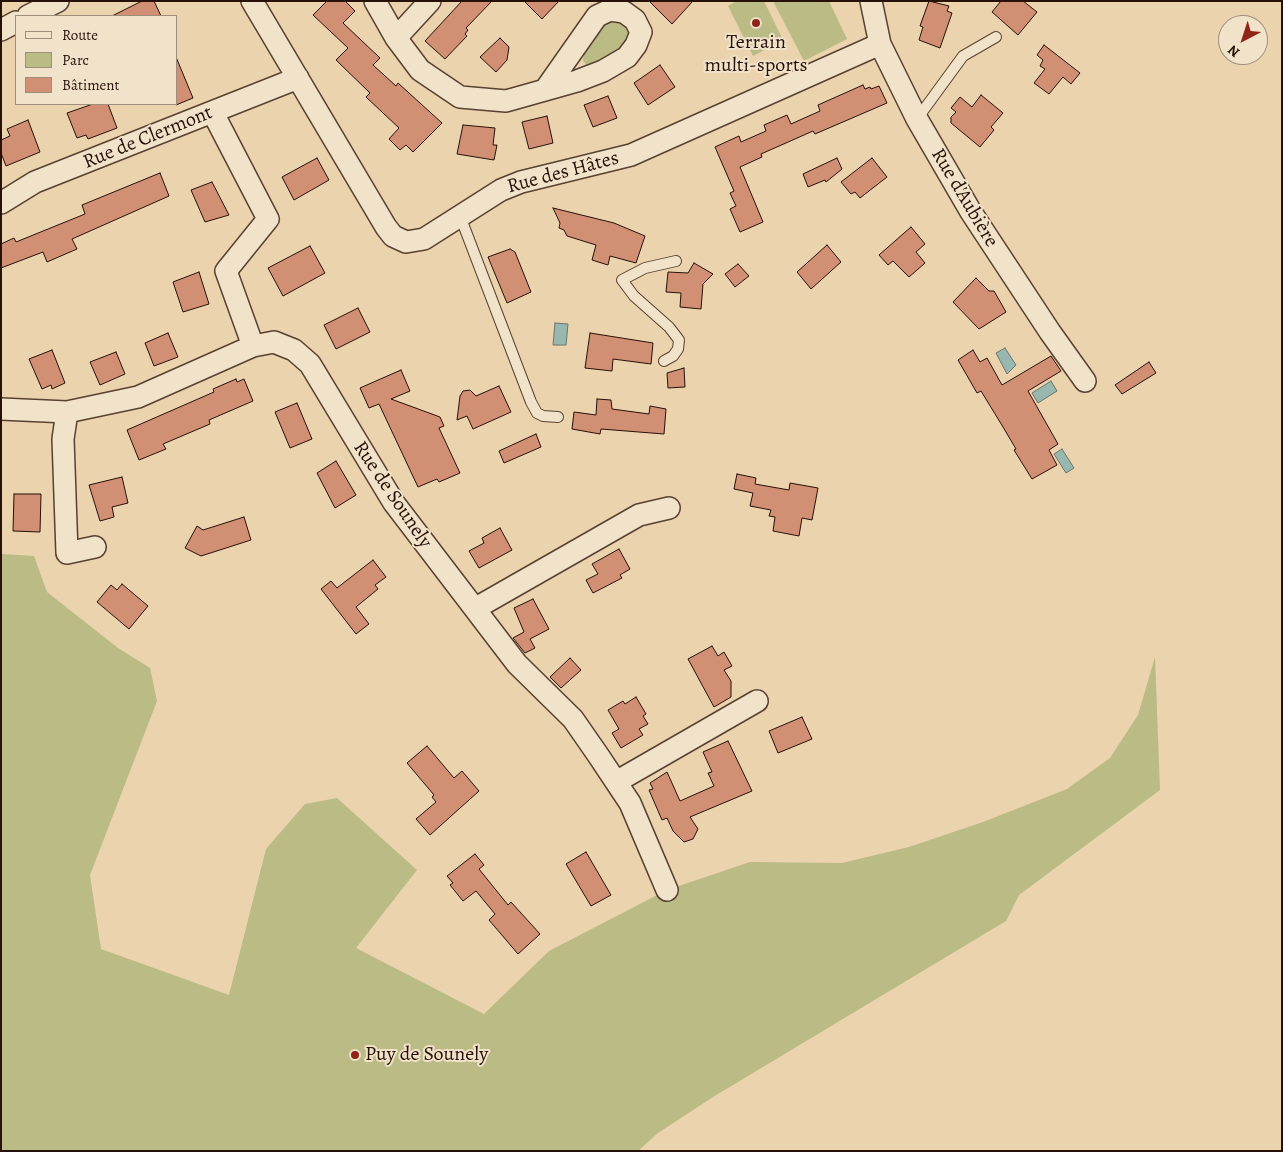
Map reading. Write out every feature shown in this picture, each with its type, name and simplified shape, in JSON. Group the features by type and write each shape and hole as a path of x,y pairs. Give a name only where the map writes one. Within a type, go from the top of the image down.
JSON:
{"street":[{"path":"30,15 58,1"},
{"name":"Rue des Hâtes","path":"252,1 393,236 406,242 424,239 501,190 514,184 631,155 880,44"},
{"path":"375,1 396,38 420,70 460,97 506,101 545,90"},
{"path":"396,38 430,1"},
{"name":"Rue d'Aubière","path":"874,3 880,44 917,119 972,212 1050,332 1085,381"},
{"path":"1,30 15,23"},
{"name":"Rue de Clermont","path":"1,203 35,182 298,78"},
{"path":"213,112 268,219 226,271 253,346"},
{"name":"Rue de Sounely","path":"1,409 67,412 138,397 253,346 274,342 294,350 310,364 394,503 518,664 573,719 630,803 667,890"},
{"path":"67,412 63,439 67,553 95,546"},
{"path":"476,608 639,515 670,508"},
{"path":"616,782 757,701"}],"lane":[{"path":"917,119 963,56 996,37"},
{"path":"460,216 531,402 537,413 543,416 558,417"},
{"path":"664,360 673,356 678,349 679,340 669,327 634,296 622,280 645,268 676,260"}],"green space":[{"name":"Terrain multi-sports","path":"737,1 764,1 783,40 753,56 728,6"},
{"path":"773,1 829,1 847,39 804,61"},
{"path":"613,20 624,22 630,28 631,37 627,46 595,65 587,65 583,61 584,53 605,24"},
{"path":"1,554 34,556 47,592 118,648 150,668 157,701 90,875 101,949 229,995 266,849 305,804 337,798 417,870 356,948 484,1014 549,951 667,890 750,862 842,863 909,847 983,822 1067,789 1110,758 1138,715 1155,657 1160,790 1019,895 1006,921 713,1097 658,1133 638,1151 1,1151"}],"water":[{"path":"555,323 568,324 566,345 553,345"},
{"path":"1005,348 1016,365 1007,374 996,353"},
{"path":"1051,381 1057,391 1038,403 1032,393"},
{"path":"1062,449 1074,468 1066,473 1054,454"}],"building":[{"path":"142,1 154,1 161,15 114,15"},
{"path":"327,1 345,1 355,11 343,23 380,58 373,65 396,86 398,83 442,123 413,152 406,145 400,150 389,139 399,128 366,97 370,93 336,60 348,48 313,15"},
{"path":"462,1 492,1 466,28 468,30 465,34 467,36 445,59 425,41"},
{"path":"524,1 559,1 542,19"},
{"path":"649,1 693,1 672,24"},
{"path":"929,1 949,6 947,11 952,13 940,48 919,40 923,27 920,26"},
{"path":"1001,1 1023,1 1037,12 1018,35 992,12"},
{"path":"500,38 509,47 507,60 496,72 480,57"},
{"path":"1044,45 1080,73 1071,84 1063,77 1049,94 1034,83 1045,69 1040,66 1043,60 1037,55"},
{"path":"178,62 193,98 178,104"},
{"path":"660,65 675,87 648,105 634,83"},
{"path":"863,85 865,89 879,86 887,103 815,134 813,131 761,154 762,157 740,167 763,222 740,232 730,209 736,206 730,193 734,191 715,147 739,136 741,142 766,131 764,125 787,115 791,124 820,111 818,105"},
{"path":"981,95 1003,113 991,127 994,130 980,147 951,123 951,117 956,112 951,108 960,97 972,107"},
{"path":"608,96 617,118 593,127 584,105"},
{"path":"90,105 108,105 117,128 88,139 86,135 77,138 67,113"},
{"path":"547,116 553,143 529,149 522,122"},
{"path":"28,120 40,152 6,166 1,153 1,140 10,136 7,129"},
{"path":"463,125 495,128 493,145 497,145 494,160 457,154"},
{"path":"317,158 329,180 294,200 282,177"},
{"path":"837,158 842,169 826,182 825,180 808,187 803,174"},
{"path":"872,158 887,177 860,198 855,192 851,194 841,182"},
{"path":"160,173 169,196 72,239 77,249 47,262 43,252 1,268 1,244 14,238 16,242 85,214 82,205"},
{"path":"212,182 229,215 205,222 191,190"},
{"path":"553,208 614,223 645,236 636,263 610,256 608,265 592,260 596,245 567,236 564,230 559,228 560,223"},
{"path":"911,227 925,244 916,252 925,263 909,277 893,261 888,265 879,255"},
{"path":"827,245 841,262 811,289 797,272"},
{"path":"310,246 325,273 283,296 268,268"},
{"path":"510,249 515,252 531,292 507,303 488,257"},
{"path":"694,263 713,274 703,284 701,309 680,307 681,293 666,292 668,272 688,273"},
{"path":"738,264 749,276 735,287 725,274"},
{"path":"199,272 209,304 183,312 173,282"},
{"path":"976,278 989,291 994,291 1006,312 979,329 953,302"},
{"path":"358,308 370,332 336,349 324,325"},
{"path":"168,333 178,357 154,366 145,343"},
{"path":"590,333 653,343 651,364 613,359 612,371 585,368"},
{"path":"52,350 65,383 52,389 51,385 42,389 29,359"},
{"path":"973,350 980,362 987,358 1002,385 1051,356 1061,371 1028,391 1058,444 1049,450 1057,465 1032,479 981,391 977,393 958,360"},
{"path":"116,352 125,374 100,385 90,362"},
{"path":"1149,362 1156,373 1122,394 1115,385"},
{"path":"684,368 685,387 668,388 667,373"},
{"path":"401,370 410,391 391,399 440,417 444,426 439,428 460,473 439,482 437,479 418,487 379,404 369,408 360,388"},
{"path":"236,379 237,382 244,379 253,401 209,420 210,424 163,444 166,449 139,460 127,430 214,392 213,389"},
{"path":"499,386 511,412 473,429 467,416 457,420 460,396 463,391 470,390 476,396"},
{"path":"597,399 611,400 612,409 649,414 650,406 666,409 664,434 601,429 600,434 572,429 574,412 596,415"},
{"path":"297,403 312,439 290,448 275,412"},
{"path":"536,434 541,447 504,463 499,451"},
{"path":"336,461 356,495 335,508 317,473"},
{"path":"737,474 756,478 755,484 789,490 790,483 818,488 812,520 802,518 799,536 773,531 775,517 769,516 771,510 750,506 753,493 734,489"},
{"path":"122,477 128,503 112,507 114,517 100,521 89,485"},
{"path":"14,494 41,494 40,532 13,531"},
{"path":"244,517 251,540 201,556 185,548 197,526 203,530"},
{"path":"500,528 512,550 479,568 469,551 484,543 482,538"},
{"path":"619,549 630,569 620,575 622,578 593,593 586,580 598,574 592,564"},
{"path":"373,560 386,577 375,585 378,589 356,607 369,624 356,634 321,589 331,581 337,588"},
{"path":"122,584 148,606 129,629 97,602 111,585 117,590"},
{"path":"533,599 549,629 530,639 535,648 525,653 513,638 524,632 514,608"},
{"path":"712,646 718,656 724,652 732,666 724,670 731,681 731,697 714,707 688,659"},
{"path":"570,658 581,670 561,688 550,677"},
{"path":"636,697 646,714 643,716 648,724 639,729 643,735 621,748 612,733 619,729 608,710 623,701 625,704"},
{"path":"802,717 812,739 778,753 769,731"},
{"path":"728,741 752,791 690,817 698,829 693,839 684,842 673,831 667,818 662,820 649,790 653,789 650,783 667,772 680,801 714,786 708,773 712,772 703,752"},
{"path":"427,746 454,778 462,771 479,791 430,835 416,819 436,802 432,797 434,795 407,763"},
{"path":"586,852 611,895 591,906 566,864"},
{"path":"475,854 484,865 479,869 508,905 511,902 540,934 518,954 489,920 495,914 476,891 463,901 450,885 453,883 447,876"}],"place":[{"name":"Terrain multi-sports","path":"756,23"},
{"name":"Puy de Sounely","path":"355,1055"}]}
